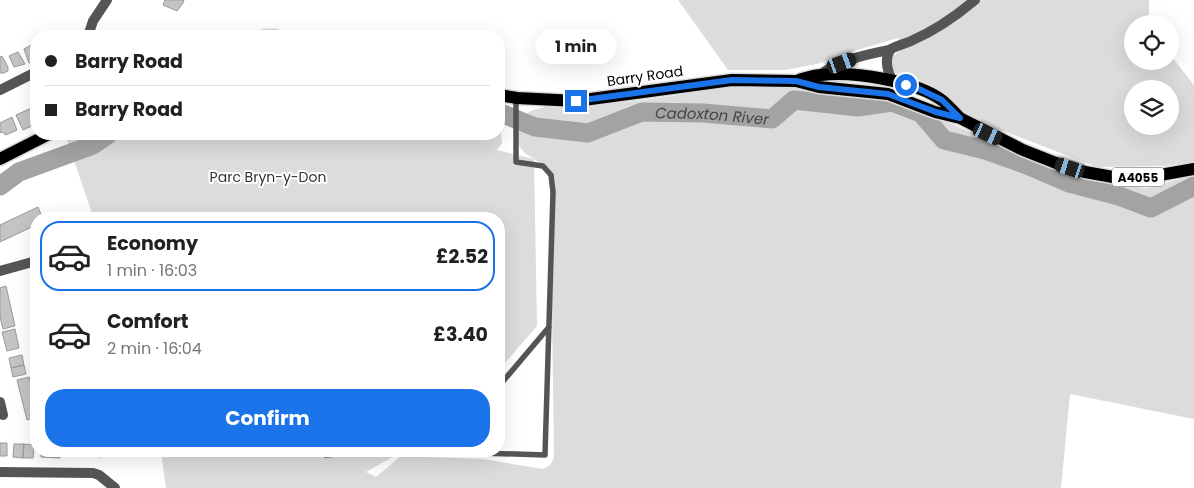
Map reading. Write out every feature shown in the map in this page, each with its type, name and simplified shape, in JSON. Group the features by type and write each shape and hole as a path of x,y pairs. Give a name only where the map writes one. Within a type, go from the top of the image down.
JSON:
{"main road":[{"name":"Barry Road","path":"796,81 820,74 893,81 919,89 942,100 960,118"},
{"name":"Barry Road","path":"505,96 516,99 576,101 732,80 796,81 819,87 888,94 936,112 960,118 1023,150 1085,172 1113,177 1149,177 1194,169"},
{"path":"0,159 37,140"}],"street":[{"path":"90,30 107,0"},
{"path":"820,74 827,69 856,58 883,50 890,50 913,40 956,16 975,0"},
{"path":"890,50 887,68 893,81"},
{"path":"856,58 854,65 855,76 863,91"},
{"path":"0,90 30,75"},
{"path":"0,272 30,263"},
{"path":"0,402 4,416"},
{"path":"0,472 93,473 99,475 114,488"}],"lane":[{"path":"505,454 545,455 549,327 553,192 551,176 543,166 516,162 516,99"},
{"path":"505,379 549,327"}],"green space":[{"path":"678,0 1149,0 1149,15 1124,15 1124,70 1179,70 1179,66 1194,85 1194,162 1164,166 1097,167 978,121 931,87 898,76 891,67 893,56 903,48 898,38 817,64 785,70 728,70"},
{"path":"735,86 795,88 864,94 904,102 1036,162 1129,186 1147,188 1194,175 1194,419 1070,394 1061,488 166,488 162,457 392,457 366,472 376,477 400,457 483,459 543,469 549,466 554,456 550,170 521,149 518,139 520,123 529,112 549,106 628,102"},
{"name":"Parc Bryn-y-Don","path":"67,140 502,140 502,143 497,150 534,159 537,326 505,363 505,212 92,212"}],"building":[{"path":"165,0 184,0 177,11 163,5"},
{"path":"30,46 29,63 24,49"},
{"path":"18,52 25,64 14,67 9,56"},
{"path":"2,56 8,71 0,73 0,57"},
{"path":"30,109 30,127 23,130 16,115"},
{"path":"12,117 17,130 6,135 2,132 0,133 0,123"},
{"path":"38,207 40,212 30,212 30,228 0,242 0,225"},
{"path":"6,286 15,326 3,329 0,317 0,288"},
{"path":"15,329 19,348 7,351 2,332"},
{"path":"22,355 24,365 11,368 9,358"},
{"path":"24,365 26,374 13,377 11,368"},
{"path":"29,377 30,381 30,419 27,420 17,380"},
{"path":"0,443 7,443 7,456 0,456"},
{"path":"14,444 24,444 23,458 13,457"},
{"path":"24,444 30,445 30,457 33,458 23,458"}],"waterway":[{"name":"Cadoxton River","path":"505,115 535,127 588,133 642,112 703,113 772,119 794,100 858,107 892,102 921,113 944,140 985,150 1069,183 1119,196 1151,208 1194,186"},
{"name":"Cadoxton River","path":"0,186 19,172 93,145 100,140"}],"route":[{"path":"576,101 732,80 796,81 819,87 888,94 936,112 960,118 942,100 906,85"}]}
